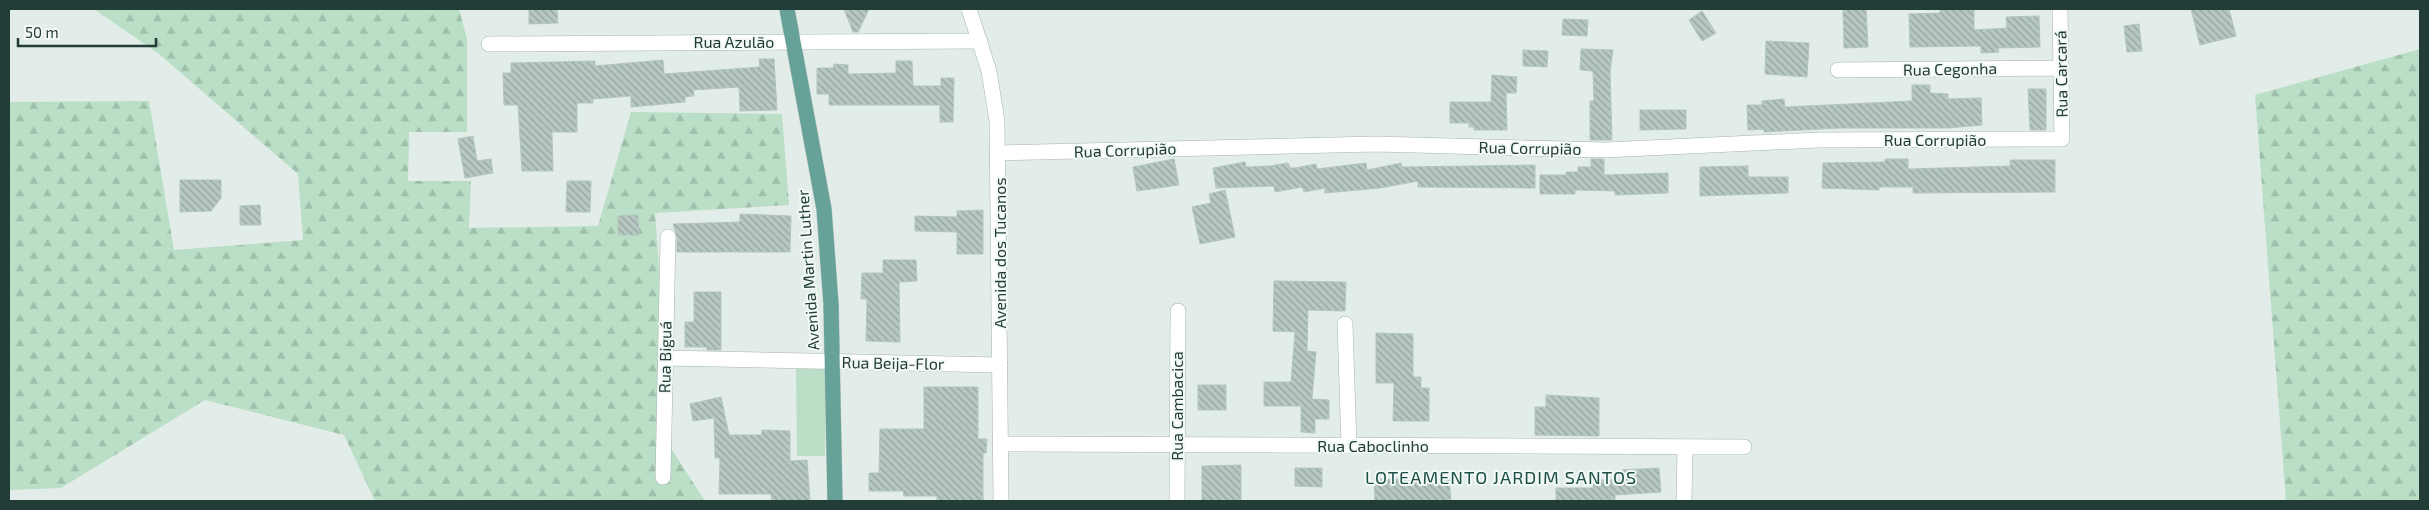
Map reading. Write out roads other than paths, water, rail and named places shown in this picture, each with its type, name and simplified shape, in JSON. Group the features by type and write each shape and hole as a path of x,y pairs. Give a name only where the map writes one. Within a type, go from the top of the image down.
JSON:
{"main road":[{"name":"Avenida Martin Luther","path":"787,9 824,209 831,304 835,501"}],"street":[{"name":"Avenida dos Tucanos","path":"969,9 994,93 999,153 1001,501"},
{"name":"Rua Carcará","path":"2060,9 2062,139"},
{"name":"Rua Azulão","path":"489,44 980,41"},
{"name":"Rua Cegonha","path":"1838,70 2060,68"},
{"name":"Rua Corrupião","path":"999,153 1376,144 1605,150 1818,140 2062,139"},
{"name":"Rua Biguá","path":"663,477 668,237"},
{"name":"Rua Cambacica","path":"1177,501 1178,311"},
{"path":"1345,324 1349,446"},
{"name":"Rua Beija-Flor","path":"665,358 1000,365"},
{"name":"Rua Caboclinho","path":"1001,444 1744,447"},
{"path":"1684,501 1685,447"}],"district":[{"name":"LOTEAMENTO JARDIM SANTOS","path":"1501,478"}]}
